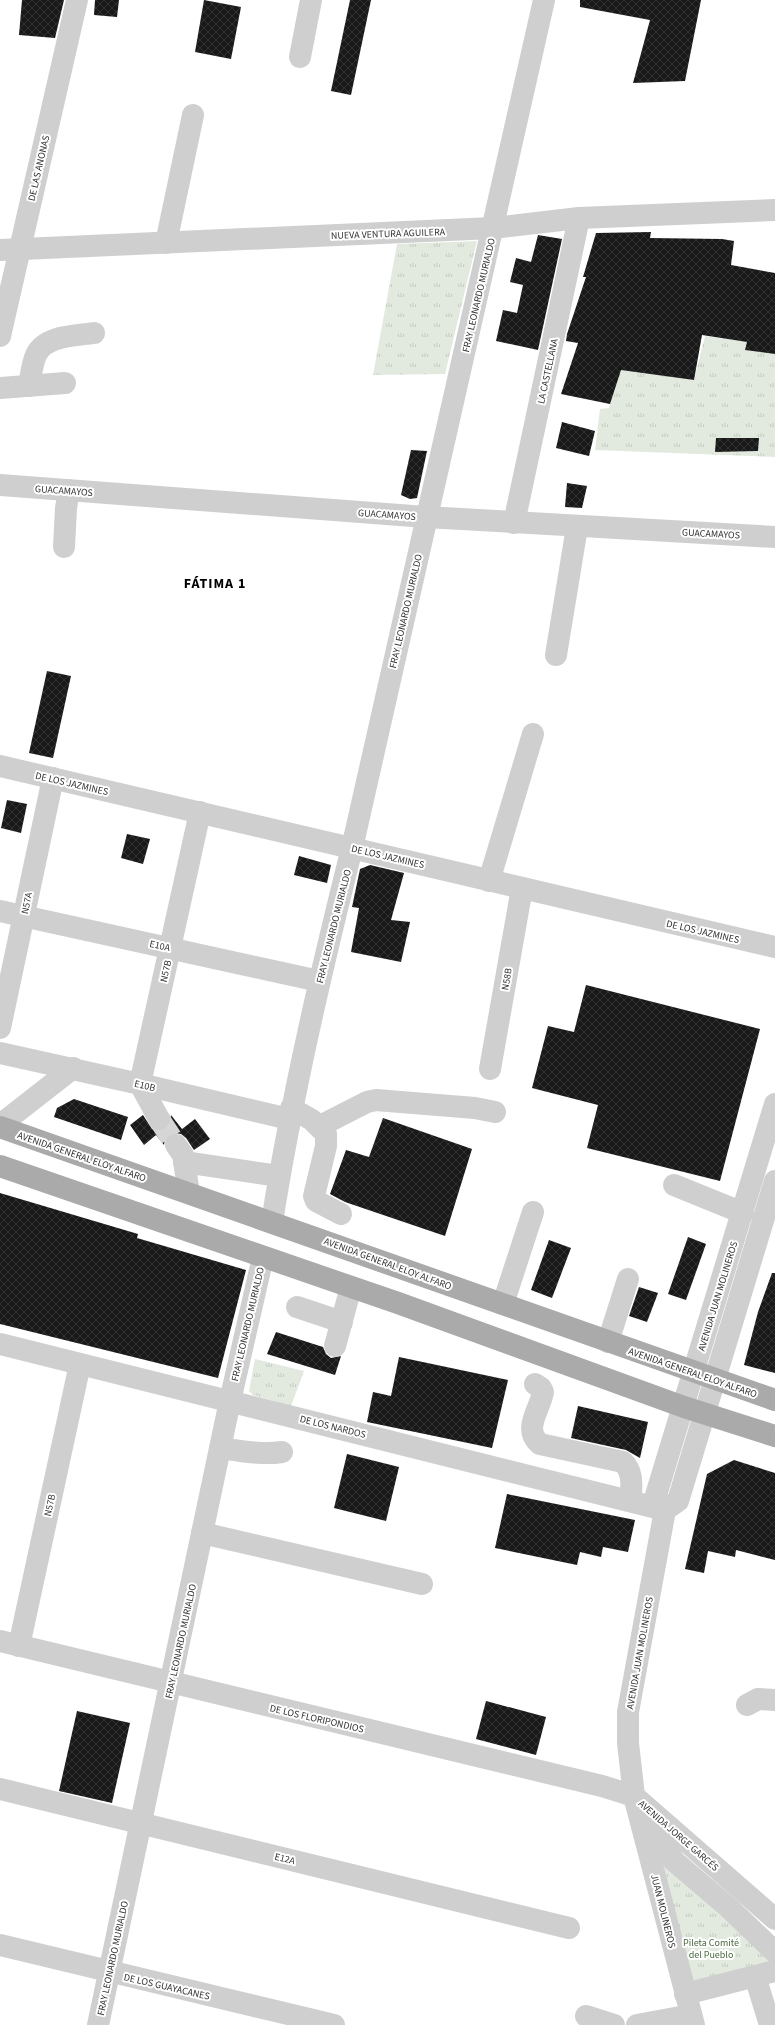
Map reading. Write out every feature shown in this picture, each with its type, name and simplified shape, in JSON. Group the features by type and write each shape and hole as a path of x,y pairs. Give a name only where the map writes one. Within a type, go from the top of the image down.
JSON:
{"main road":[{"name":"AVENIDA GENERAL ELOY ALFARO","path":"0,1126 504,1304 715,1381 775,1400"},
{"path":"0,1166 352,1287 704,1414 775,1436"}],"street":[{"name":"DE LAS ANONAS","path":"0,336 10,250 77,0"},
{"path":"300,57 311,0"},
{"name":"FRAY LEONARDO MURIALDO","path":"272,1222 290,1114 319,981 352,848 544,0"},
{"path":"166,242 193,115"},
{"name":"NUEVA VENTURA AGUILERA","path":"10,250 493,228 579,218 775,210"},
{"name":"LA CASTELLANA","path":"514,523 579,218"},
{"path":"29,386 36,355 42,347 56,338 94,333"},
{"path":"0,388 65,383"},
{"name":"GUACAMAYOS","path":"0,485 514,523 775,537"},
{"path":"64,547 66,508 69,490"},
{"path":"556,655 577,527"},
{"path":"489,880 533,734"},
{"name":"DE LOS JAZMINES","path":"0,766 775,947"},
{"name":"N57A","path":"0,1028 53,778"},
{"name":"N57B","path":"144,1091 171,947 200,812"},
{"name":"N58B","path":"490,1070 522,888"},
{"name":"E10A","path":"0,911 171,947 319,981"},
{"name":"E10B","path":"0,1053 66,1074 144,1091 290,1114 312,1120 320,1126"},
{"path":"0,1126 66,1074"},
{"path":"144,1091 159,1119"},
{"path":"341,1214 316,1201 314,1196 326,1146 326,1134 320,1126 367,1102 376,1100 474,1108 495,1112"},
{"name":"AVENIDA JUAN MOLINEROS","path":"634,1796 628,1743 628,1712 665,1510 656,1495 775,1104"},
{"path":"189,1193 180,1154 279,1176"},
{"path":"665,1510 678,1501 775,1181"},
{"path":"674,1185 742,1213"},
{"path":"504,1304 533,1212"},
{"name":"FRAY LEONARDO MURIALDO","path":"98,2025 230,1401 263,1257"},
{"path":"608,1342 628,1279"},
{"path":"335,1346 352,1287"},
{"path":"297,1307 342,1322"},
{"name":"DE LOS NARDOS","path":"0,1344 630,1500 665,1510"},
{"name":"N57B","path":"9,1643 80,1364"},
{"path":"535,1384 541,1388 542,1392 531,1428 534,1439 540,1444 623,1462 629,1468 631,1474 630,1500"},
{"path":"220,1448 261,1452 282,1452"},
{"path":"202,1533 422,1584"},
{"name":"DE LOS FLORIPONDIOS","path":"9,1643 602,1786 634,1796"},
{"path":"747,1705 758,1699 775,1700"},
{"name":"E12A","path":"0,1789 569,1928"},
{"name":"AVENIDA JORGE GARCÉS","path":"634,1796 775,1919"},
{"name":"AVENIDA JORGE GARCÉS","path":"634,1796 674,1861 728,1907 775,1952"},
{"name":"JUAN MOLINEROS","path":"634,1796 692,2020"},
{"name":"DE LOS GUAYACANES","path":"0,1945 334,2025"},
{"path":"685,1994 765,1974 770,2025"},
{"path":"586,2016 614,2025"},
{"path":"637,2025 692,2020"}],"green space":[{"path":"477,241 445,374 373,375 397,244"},
{"path":"705,336 747,342 746,350 775,354 775,457 595,450 600,409 609,408 619,369 694,380"},
{"path":"255,1359 304,1371 291,1406 253,1395 249,1391"},
{"name":"Pileta Comité del Pueblo","path":"640,1815 775,1954 775,1971 685,1994"}],"building":[{"path":"22,0 64,0 55,38 19,35"},
{"path":"95,0 119,0 117,17 94,15"},
{"path":"204,0 241,7 231,59 195,52"},
{"path":"350,0 371,0 351,95 331,91"},
{"path":"580,0 701,0 685,81 633,83 650,20 580,7"},
{"path":"651,232 650,238 722,239 734,241 731,265 775,273 775,354 745,350 747,342 702,335 694,380 621,370 610,404 561,394 578,343 566,341 567,334 586,277 583,277 596,233"},
{"path":"538,235 562,239 538,350 496,341 503,310 517,313 523,285 510,282 516,258 531,262"},
{"path":"562,422 595,431 589,456 556,448"},
{"path":"716,438 759,438 758,451 715,452"},
{"path":"411,450 427,451 417,498 410,499 401,495"},
{"path":"567,483 587,486 582,508 565,507"},
{"path":"47,671 71,676 53,758 29,753"},
{"path":"7,800 27,804 21,833 1,828"},
{"path":"127,834 150,839 143,864 121,858"},
{"path":"299,856 331,865 327,883 294,875"},
{"path":"370,865 404,873 391,920 410,922 401,962 351,952 359,908 352,907 360,869"},
{"path":"586,985 760,1029 720,1181 587,1148 598,1105 532,1088 548,1026 574,1032"},
{"path":"74,1099 128,1117 121,1140 54,1117 57,1108"},
{"path":"143,1115 152,1129 158,1131 165,1130 169,1126 171,1115 182,1129 195,1119 210,1139 194,1150 186,1138 181,1134 175,1133 169,1135 165,1139 164,1145 156,1135 144,1145 130,1125"},
{"path":"383,1118 472,1149 445,1236 345,1202 330,1194 346,1150 369,1157"},
{"path":"0,1193 138,1234 137,1238 246,1270 218,1378 0,1324"},
{"path":"688,1237 706,1244 686,1300 668,1294"},
{"path":"549,1240 571,1248 552,1298 531,1290"},
{"path":"772,1273 775,1273 775,1373 744,1365 758,1312"},
{"path":"639,1287 658,1293 647,1322 629,1316"},
{"path":"276,1332 323,1347 326,1354 331,1358 341,1356 335,1375 267,1354"},
{"path":"399,1357 508,1380 492,1448 367,1422 373,1392 391,1396"},
{"path":"578,1406 648,1422 640,1458 626,1450 571,1438"},
{"path":"347,1454 399,1467 386,1521 334,1508"},
{"path":"734,1460 775,1473 775,1560 736,1550 735,1557 708,1551 704,1573 685,1569 707,1474"},
{"path":"507,1494 635,1520 628,1552 603,1547 601,1557 580,1552 577,1565 495,1548"},
{"path":"486,1701 546,1717 536,1755 476,1739"},
{"path":"77,1711 130,1723 112,1803 59,1791"}],"tunnel":[{"path":"159,1119 176,1145"}],"district":[{"name":"FÁTIMA 1","path":"215,583"}]}
